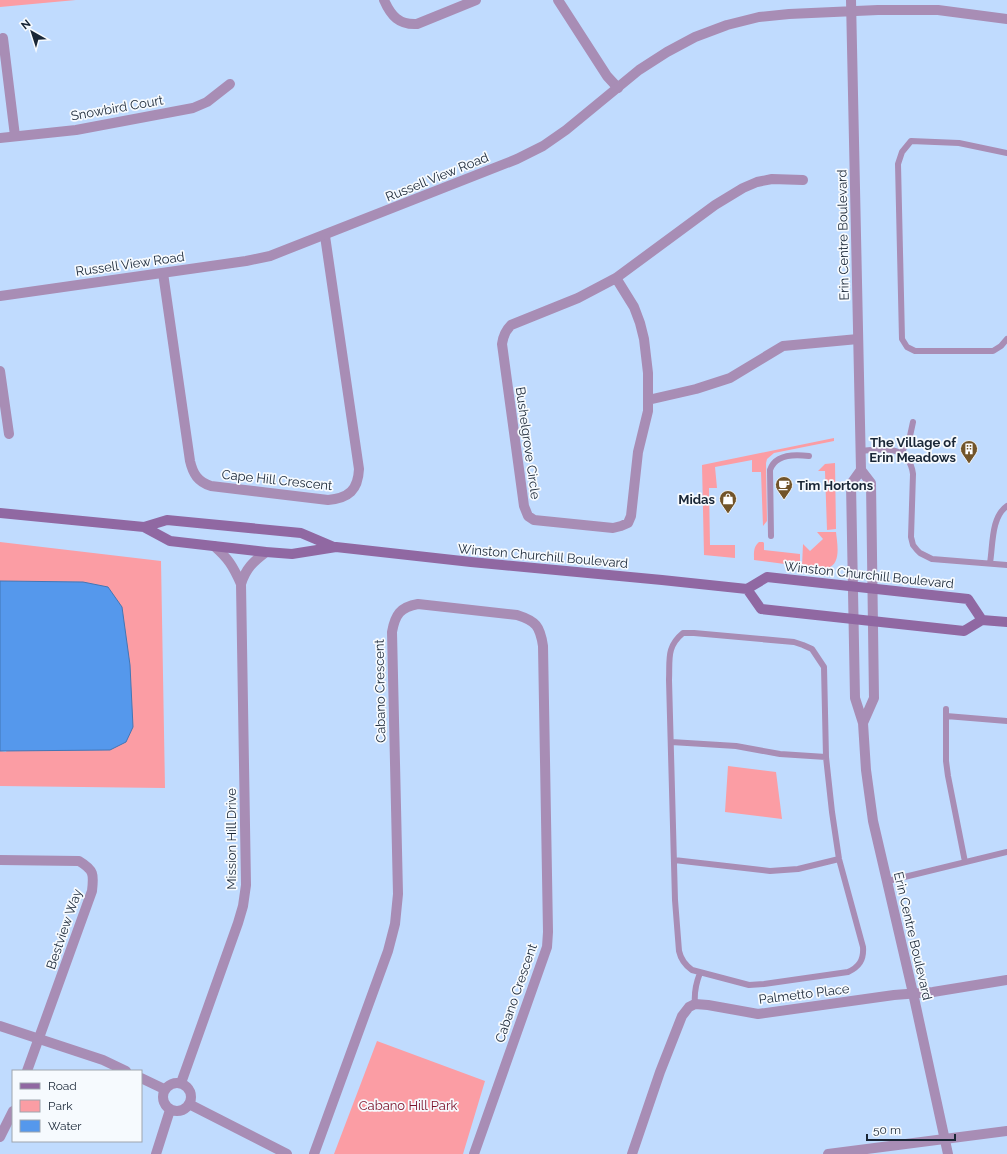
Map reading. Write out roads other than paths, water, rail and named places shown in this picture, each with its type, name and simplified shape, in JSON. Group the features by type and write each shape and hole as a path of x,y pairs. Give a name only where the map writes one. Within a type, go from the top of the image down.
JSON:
{"main road":[{"name":"Winston Churchill Boulevard","path":"0,512 144,527 167,520 301,533 336,547 479,563 747,589 767,577 873,588 968,599 982,620"},
{"name":"Winston Churchill Boulevard","path":"144,527 170,542 292,554 336,547"},
{"path":"747,589 761,609 964,631 982,620 1007,622"}],"street":[{"path":"384,0 392,14 400,21 408,24 417,24 476,0"},
{"path":"558,0 607,76 618,88"},
{"name":"Erin Centre Boulevard","path":"851,0 860,451 861,470 871,483 873,588 874,698 863,723"},
{"name":"Russell View Road","path":"0,296 246,261 270,256 324,236 485,173 543,146 566,130 640,70 667,52 695,37 727,25 767,17 851,12 938,10 1007,19"},
{"path":"3,38 15,136"},
{"name":"Snowbird Court","path":"0,138 76,130 193,108 207,102 230,84"},
{"name":"Bushelgrove Circle","path":"616,278 634,307 640,323 644,339 646,360 648,411 638,452 632,511 628,523 613,528 539,522 528,516 524,506 502,344 506,330 511,325 578,298 616,278 715,205 743,188 757,182 772,179 803,180"},
{"name":"Cape Hill Crescent","path":"163,273 190,461 193,472 198,479 204,484 211,486 328,500 338,499 347,495 354,488 359,480 359,469 324,236"},
{"path":"648,400 696,389 730,378 783,346 858,339"},
{"path":"0,371 9,434"},
{"name":"Erin Centre Boulevard","path":"861,470 851,484 855,698 863,723 866,770 873,821 888,881 948,1154"},
{"name":"Mission Hill Drive","path":"214,546 229,560 236,571 241,584"},
{"name":"Mission Hill Drive","path":"181,1083 243,906 246,885 241,584 244,573 248,567 266,552"},
{"name":"Cabano Crescent","path":"314,1154 388,951 395,924 398,894 392,632 394,622 403,609 410,605 418,604 525,617 537,626 541,632 543,646 548,924 547,947 474,1154"},
{"name":"Bestview Way","path":"0,860 79,861 88,867 94,877 92,891 38,1039"},
{"name":"Palmetto Place","path":"695,1004 758,1014 913,993 933,992 1007,980"},
{"path":"632,1154 660,1072 682,1016 689,1007 695,1004"},
{"path":"0,1026 102,1060 124,1070"},
{"path":"27,1070 38,1039"},
{"path":"142,1078 164,1089"},
{"path":"172,1083 181,1083 189,1089 191,1099 189,1104 186,1108 181,1110 170,1110 163,1103 162,1098 164,1089 172,1083"},
{"path":"189,1104 287,1154"},
{"path":"156,1154 170,1110"},
{"path":"0,1137 12,1113"},
{"path":"828,1154 1007,1131"}],"lane":[{"path":"1007,153 959,143 912,141 902,152 898,164 902,339 907,347 915,351 993,351 1001,346 1007,339"},
{"path":"901,454 910,436 913,422"},
{"path":"860,451 886,449 901,454 907,458 912,466 911,537 916,550 932,559 1007,565"},
{"path":"771,536 770,470 772,464 781,457 798,454 809,456"},
{"path":"990,563 996,519 1007,506"},
{"path":"694,632 771,640 803,645 812,649 824,667 826,757 839,859 863,947 863,956 860,963 848,972 749,985 692,970 681,959 679,951 675,900 670,652 676,639 683,633 694,632"},
{"path":"946,709 946,761 965,862"},
{"path":"946,716 1007,721"},
{"path":"671,742 736,746 780,754 826,757"},
{"path":"888,881 1007,852"},
{"path":"674,860 770,870 798,870 839,859"},
{"path":"695,1004 694,994 700,973"}],"water":[{"path":"0,581 83,582 108,587 122,607 130,665 133,727 126,742 110,750 0,751"}],"place":[{"name":"The Village of Erin Meadows","path":"969,464"},
{"name":"Tim Hortons","path":"784,500"},
{"name":"Midas","path":"728,514"}],"park label":[{"name":"Cabano Hill Park","path":"408,1105"}]}
